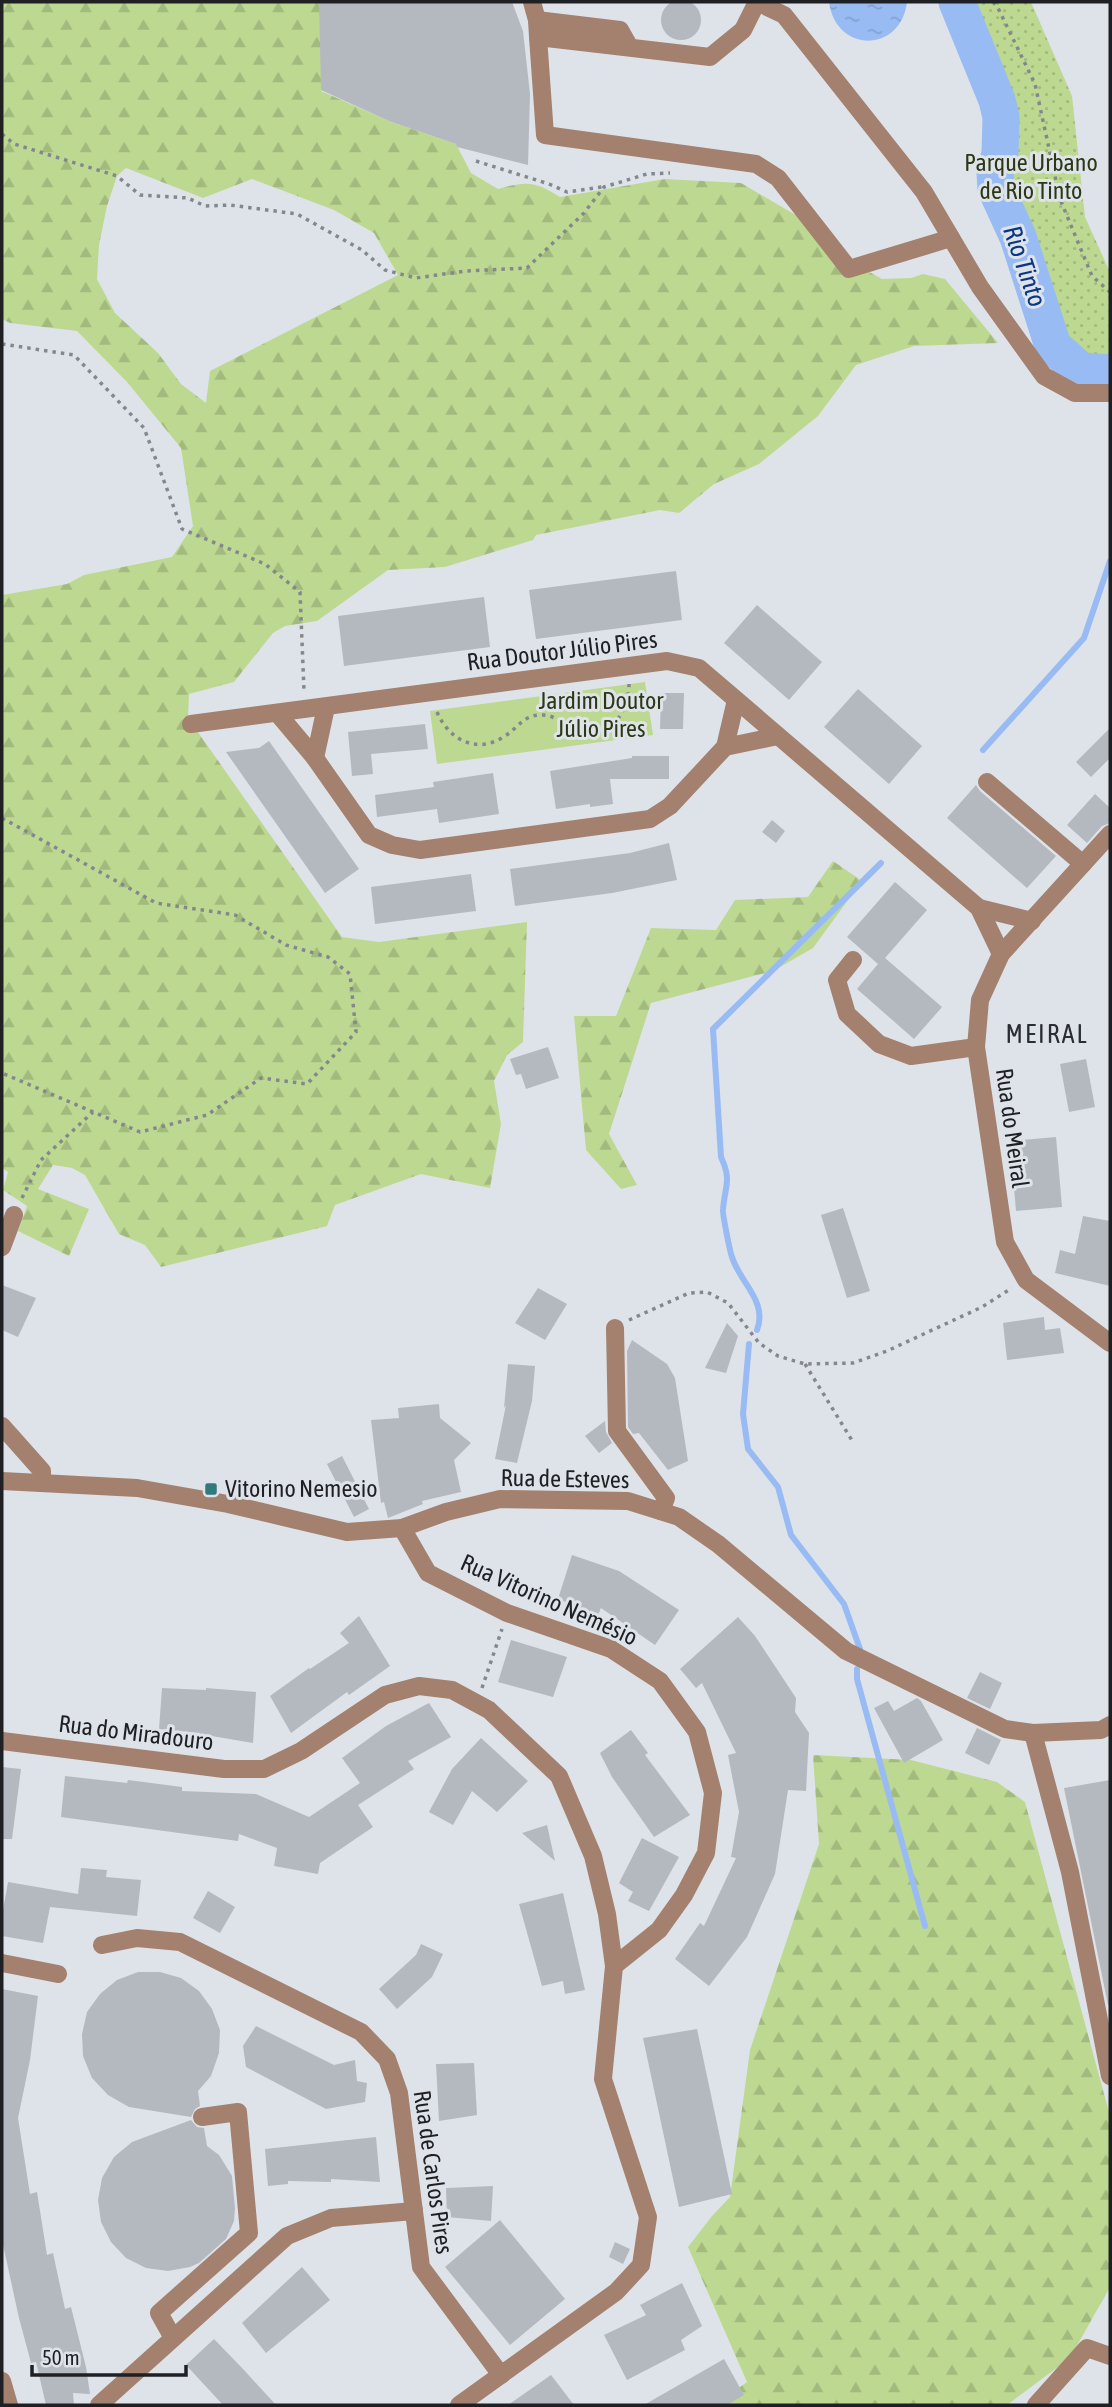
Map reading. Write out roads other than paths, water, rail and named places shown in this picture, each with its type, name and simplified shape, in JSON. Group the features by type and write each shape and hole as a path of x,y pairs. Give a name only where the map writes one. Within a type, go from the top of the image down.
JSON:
{"street":[{"path":"532,2 538,28 545,135 756,164 778,178 849,269 951,239"},
{"path":"538,28 710,58 743,30 757,2 784,15 924,192 980,287 1044,376 1075,393 1110,393"},
{"name":"Rua Doutor Júlio Pires","path":"191,724 667,661 699,668 979,908 1001,954"},
{"path":"278,714 315,758 369,835 391,845 420,850 650,819 670,806 725,747 736,700"},
{"path":"315,758 326,707"},
{"path":"725,747 778,736"},
{"path":"987,782 1083,864"},
{"name":"Rua do Meiral","path":"1110,834 1001,954 980,1000 976,1047 1004,1242 1026,1280 1110,1343"},
{"name":"Rua Doutor Júlio Pires","path":"979,908 1032,921"},
{"path":"853,960 837,980 847,1014 878,1044 911,1056 976,1047"},
{"path":"2,1247 14,1215"},
{"path":"615,1328 617,1431 649,1471 666,1498 662,1511"},
{"path":"2,1426 42,1471 42,1482"},
{"name":"Rua de Esteves","path":"2,1481 137,1488 228,1504 347,1532 401,1528 446,1512 500,1499 628,1501 679,1517 718,1544 846,1651 1005,1729 1033,1733 1101,1730 1110,1725"},
{"name":"Rua Vitorino Nemésio","path":"401,1528 428,1573 507,1613 611,1649 660,1681 697,1732 713,1793 706,1853 684,1895 659,1930 614,1966"},
{"name":"Rua do Miradouro","path":"2,1741 224,1769 264,1769 301,1751 385,1695 419,1686 452,1689 489,1710 559,1776 593,1856 607,1914 614,1966"},
{"path":"1033,1733 1070,1872 1110,2076"},
{"name":"Rua de Carlos Pires","path":"102,1945 137,1938 180,1942 361,2032 387,2059 400,2093 421,2267 501,2375"},
{"path":"2,1963 58,1974"},
{"path":"459,2405 616,2292 641,2265 648,2217 603,2080 614,1966"},
{"path":"173,2338 159,2313 249,2233 237,2112 202,2117"},
{"path":"99,2405 287,2236 331,2218 414,2211"},
{"path":"1036,2405 1087,2348 1110,2357"},
{"path":"2,2381 9,2405"}],"water":[{"path":"829,2 907,2 902,19 893,31 882,38 868,41 843,31 834,19"}],"waterway":[{"name":"Rio Tinto","path":"957,2 997,100 1001,117 1000,153 995,173 996,189 1018,237 1053,346 1081,371 1110,373"},
{"path":"983,750 1084,638 1110,561"},
{"path":"757,1330 759,1310 732,1257 724,1217 727,1178 721,1157 713,1029 881,863"},
{"path":"749,1344 743,1414 748,1449 778,1487 791,1535 844,1604 860,1649"},
{"path":"857,1669 857,1679 925,1926"}],"place":[{"name":"Vitorino Nemesio","path":"211,1489"}],"district":[{"name":"MEIRAL","path":"1047,1034"}],"park label":[{"name":"Parque Urbano de Rio Tinto","path":"1031,177"},
{"name":"Jardim Doutor Júlio Pires","path":"601,715"}]}
